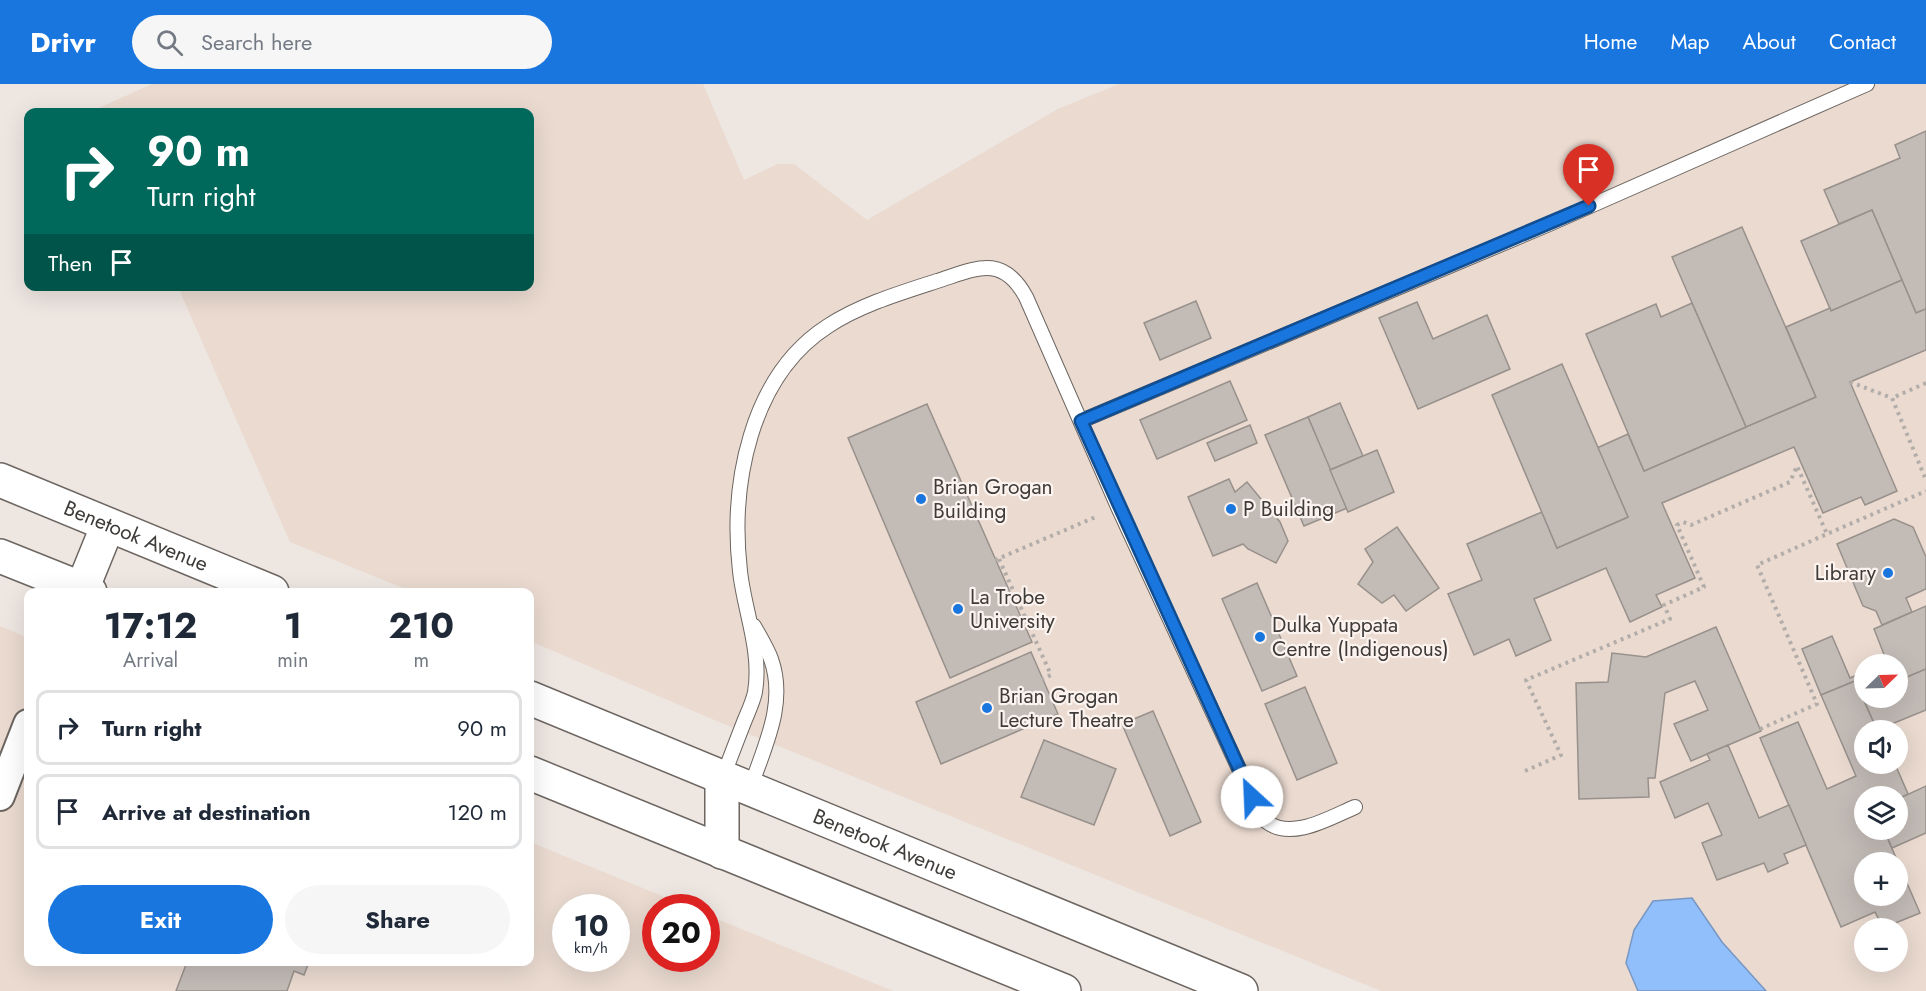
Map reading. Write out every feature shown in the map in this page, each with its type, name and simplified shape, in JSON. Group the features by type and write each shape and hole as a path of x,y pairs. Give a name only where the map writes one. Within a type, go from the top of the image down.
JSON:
{"main road":[{"name":"Benetook Avenue","path":"0,480 262,588"},
{"path":"85,588 108,525"},
{"path":"0,556 77,588"},
{"name":"Benetook Avenue","path":"534,700 1241,991"},
{"path":"534,775 1064,991"},
{"path":"722,852 736,783"}],"street":[{"path":"0,796 24,734"}],"lane":[{"path":"1081,421 1547,225 1838,89 1867,84"},
{"path":"736,783 755,692 756,667 749,616 741,588 738,514 743,470 752,429 766,395 784,367 804,344 844,316 914,289 990,266 1014,279 1026,297 1118,507 1258,810 1267,822 1278,827 1294,829 1308,826 1355,807"},
{"path":"736,783 777,706 777,684 771,658 749,616"}],"path":[{"path":"1850,382 1892,398 1926,383"},
{"path":"1892,398 1926,480"},
{"path":"1525,771 1561,755 1526,680 1670,620 1664,605 1704,587 1677,525 1683,522 1691,525 1790,482 1797,466 1827,534"},
{"path":"1760,729 1817,704 1757,565 1926,491"},
{"path":"1042,679 1051,675 997,560 1118,507"},
{"path":"1537,722 1544,718"}],"shaded area":[{"path":"152,84 703,84 744,180 778,164 794,164 867,220 1058,109 1119,84 1926,84 1926,991 1381,991 712,719 534,643 534,588 403,588 290,542 180,291 534,291 534,108 99,108"},
{"path":"0,626 24,636 24,966 534,966 534,844 657,894 642,894 642,972 720,972 720,920 893,991 0,991"}],"water":[{"path":"1692,898 1722,942 1766,991 1638,991 1626,963 1634,930 1653,901"}],"building":[{"path":"1926,131 1926,309 1916,313 1872,210 1839,224 1824,190 1900,158 1895,145"},
{"path":"1872,210 1902,280 1831,311 1801,241"},
{"path":"1742,227 1816,397 1746,427 1672,257"},
{"path":"1902,280 1916,313 1926,309 1926,350 1850,382 1897,491 1865,505 1861,497 1823,513 1794,447 1662,503 1695,578 1656,595 1662,607 1630,622 1606,568 1534,599 1551,640 1516,656 1509,639 1474,655 1448,594 1482,580 1467,544 1542,512 1557,548 1628,517 1597,448 1628,434 1644,471 1816,397 1786,327 1830,308 1831,311"},
{"path":"1196,301 1211,338 1160,360 1144,323"},
{"path":"1417,302 1433,339 1487,315 1510,369 1418,409 1379,318"},
{"path":"1692,303 1746,427 1644,471 1586,334 1656,304 1661,317"},
{"path":"1562,364 1628,517 1557,548 1492,395"},
{"path":"1230,381 1247,420 1157,459 1140,420"},
{"path":"1340,403 1363,456 1330,470 1308,417"},
{"name":"Brian Grogan Building","path":"927,404 1032,642 950,678 848,438"},
{"path":"1308,417 1347,508 1304,526 1265,435"},
{"path":"1250,425 1257,443 1215,461 1207,443"},
{"path":"1377,450 1394,492 1348,512 1330,470"},
{"name":"P Building","path":"1229,479 1235,492 1247,482 1280,522 1288,541 1276,563 1248,549 1243,544 1213,556 1188,497"},
{"name":"Library","path":"1894,519 1913,527 1926,557 1926,589 1906,598 1912,612 1882,625 1876,611 1863,606 1837,544"},
{"path":"1397,527 1439,588 1406,611 1394,595 1382,603 1358,584 1373,562 1365,549"},
{"name":"Dulka Yuppata Centre (Indigenous)","path":"1257,583 1297,676 1262,691 1222,599"},
{"path":"1926,606 1926,669 1908,677 1908,654 1884,654 1874,629"},
{"path":"1716,627 1761,731 1691,761 1674,724 1708,710 1695,681 1665,693 1655,778 1648,778 1649,797 1579,799 1576,683 1608,682 1612,653 1646,657"},
{"path":"1832,636 1850,678 1854,676 1854,681 1821,695 1802,649"},
{"name":"Brian Grogan Lecture Theatre","path":"1031,652 1058,714 941,764 916,702"},
{"path":"1926,669 1926,710 1902,720 1873,720 1867,708 1908,708 1908,677"},
{"path":"1854,681 1854,708 1867,708 1873,720 1854,720 1854,771 1821,695"},
{"path":"1305,687 1337,763 1297,780 1265,704"},
{"path":"1153,711 1201,822 1170,836 1122,724"},
{"path":"1798,722 1827,789 1856,776 1855,774 1899,774 1905,786 1854,786 1854,840 1888,840 1894,852 1854,852 1854,906 1908,906 1908,885 1920,913 1908,918 1878,918 1875,912 1861,918 1854,918 1854,921 1841,927 1760,738"},
{"path":"1044,740 1116,769 1094,825 1021,797"},
{"path":"1728,745 1759,818 1789,805 1806,845 1784,854 1788,863 1768,872 1764,863 1717,880 1702,843 1722,835 1708,803 1675,818 1660,782 1710,760 1707,754"},
{"path":"1926,786 1926,833 1892,848 1888,840 1908,840 1908,794"},
{"path":"185,966 307,966 304,975 294,971 287,991 176,991"}],"place":[{"name":"Brian Grogan Building","path":"921,499"},
{"name":"P Building","path":"1231,509"},
{"name":"Library","path":"1888,573"},
{"name":"La Trobe University","path":"958,609"},
{"name":"Dulka Yuppata Centre (Indigenous)","path":"1260,637"},
{"name":"Brian Grogan Lecture Theatre","path":"987,708"}],"route":[{"path":"1252,797 1118,507 1081,421 1589,206"}]}
